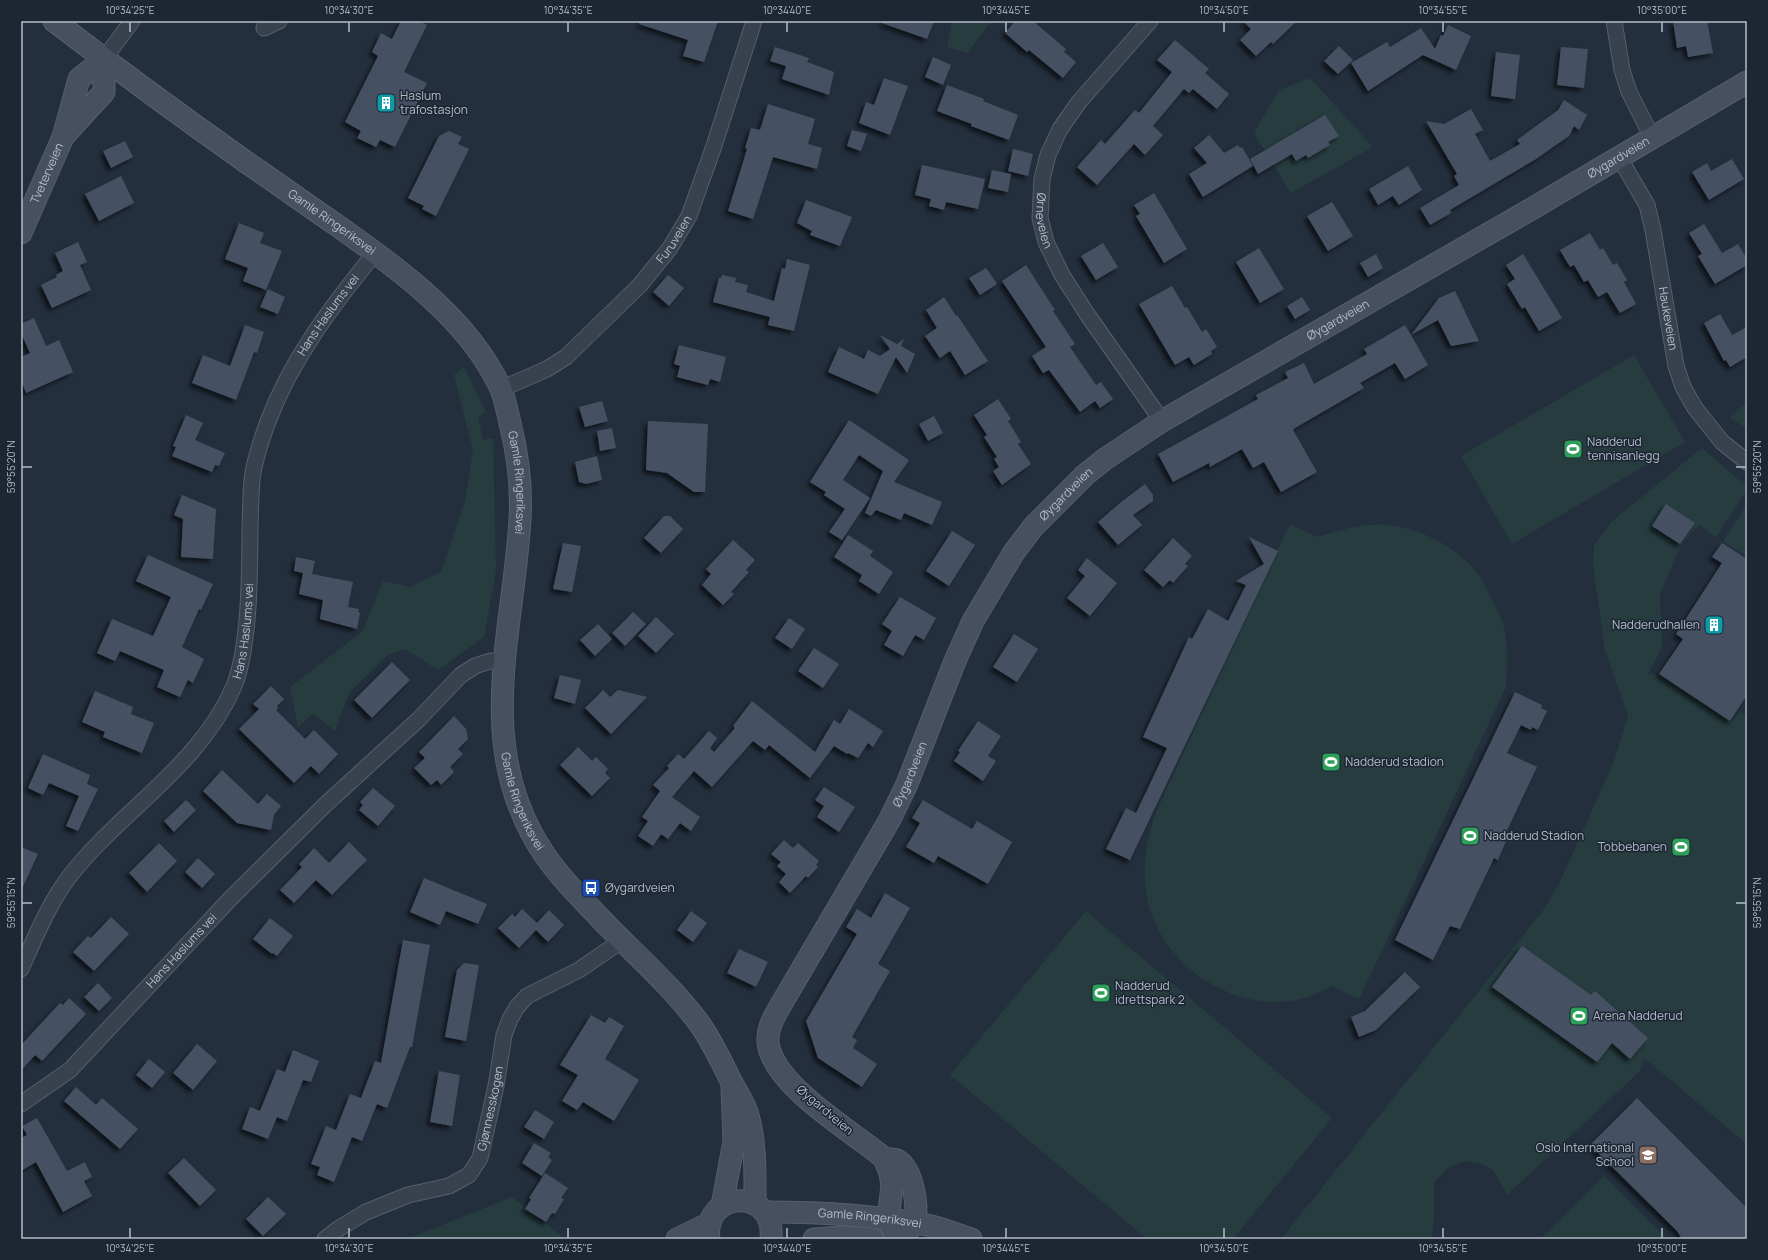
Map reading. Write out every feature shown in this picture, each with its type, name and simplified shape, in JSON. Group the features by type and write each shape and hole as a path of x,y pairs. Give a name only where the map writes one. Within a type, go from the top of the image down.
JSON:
{"main road":[{"name":"Gamle Ringeriksvei","path":"54,21 104,59 375,253 412,282 458,324 487,365 501,389 516,446 521,490 515,576 501,701 503,738 511,783 519,806 531,832 556,871 621,941 667,984 710,1040 743,1100 753,1141 760,1208 807,1214 888,1220 928,1225 971,1239"},
{"name":"Tveterveien","path":"21,233 63,137 79,79 104,59"},
{"name":"Øygardveien","path":"914,1223 914,1186 907,1172 897,1160 884,1158 806,1098 777,1066 770,1052 768,1042 770,1025 889,821 907,784 955,661 973,621 1010,558 1034,526 1085,475 1105,459 1162,421 1620,157 1747,82"},
{"name":"Gamle Ringeriksvei","path":"722,1206 734,1141 732,1082"},
{"path":"884,1158 890,1173 892,1185 888,1220 899,1239 914,1223"},
{"path":"677,1239 710,1231 714,1213 722,1206 732,1201 744,1200 760,1208 770,1221 772,1230 771,1239"},
{"name":"Gamle Ringeriksvei","path":"814,1239 841,1237 873,1239"}],"street":[{"path":"104,59 132,21"},
{"path":"264,28 279,21"},
{"name":"Furuveien","path":"501,389 547,369 566,357 640,285 670,248 688,216 714,146 754,21"},
{"name":"Ørneveien","path":"1150,21 1079,102 1060,129 1048,155 1042,179 1040,218 1046,242 1062,275 1087,314 1162,421"},
{"path":"1614,21 1622,70 1629,92 1652,137"},
{"name":"Haukeveien","path":"1620,157 1647,205 1653,230 1676,366 1683,387 1695,408 1722,442 1747,462"},
{"name":"Hans Haslums vei","path":"21,969 49,908 69,877 105,838 193,751 216,719 234,686 244,652 248,615 252,478 258,450 278,395 294,365 331,308 375,253"},
{"name":"Hans Haslums vei","path":"21,1104 70,1070 230,899 326,804 419,719 461,675 475,666 490,661 505,661"},
{"name":"Gjønnesskogen","path":"325,1239 338,1229 366,1212 408,1195 449,1186 469,1175 480,1158 493,1100 504,1035 510,1019 517,1007 527,996 579,970 621,941"}],"green space":[{"path":"952,21 992,21 967,53 947,47"},
{"path":"1310,78 1373,147 1291,193 1254,133 1279,90"},
{"name":"Nadderud tennisanlegg","path":"1634,355 1685,442 1512,544 1461,456"},
{"path":"464,367 486,412 478,417 483,440 493,438 496,570 484,637 438,670 405,649 389,654 349,693 335,731 313,714 298,727 290,687 363,631 383,581 410,587 441,572 465,501 473,450 454,375"},
{"path":"1747,402 1747,428 1729,418"},
{"path":"1702,448 1747,487 1747,490 1716,537 1699,525 1681,546 1660,594 1662,647 1648,674 1661,676 1732,722 1740,712 1747,717 1747,1144 1644,1058 1639,1072 1507,1195 1493,1170 1480,1163 1466,1161 1448,1167 1434,1183 1434,1218 1432,1239 1281,1239 1542,912 1559,884 1614,761 1628,716 1605,650 1593,565 1594,545 1611,522"},
{"path":"1747,505 1747,557 1723,541"},
{"path":"1290,524 1317,537 1348,528 1367,525 1397,526 1426,535 1440,542 1465,560 1478,574 1500,616 1506,637 1506,687 1359,999 1332,986 1301,999 1277,1002 1254,1000 1231,993 1209,983 1190,968 1173,951 1159,932 1150,910 1145,886 1146,850 1155,814"},
{"name":"Nadderud idrettspark 2","path":"1086,911 1332,1118 1233,1239 1147,1239 950,1075"},
{"path":"1604,1176 1667,1239 1540,1239"},
{"path":"512,1197 565,1239 407,1239"}],"building":[{"name":"Haslum trafostasjon","path":"401,21 419,21 427,25 404,72 427,83 395,147 380,140 376,147 357,138 361,131 345,122 378,56 372,52 381,33 392,39"},
{"path":"640,21 718,21 704,62 683,56 688,40 639,24"},
{"path":"882,21 934,21 927,39 882,23"},
{"path":"1015,21 1033,21 1066,49 1064,52 1076,62 1063,78 1029,50 1027,52 1005,33"},
{"path":"1243,21 1297,21 1273,44 1271,42 1256,56 1240,40 1251,29"},
{"path":"1673,21 1707,21 1713,53 1688,57 1686,46 1677,48"},
{"path":"1448,25 1471,36 1456,70 1423,55 1368,91 1351,63 1387,42 1390,47 1421,28 1435,49 1441,35 1443,36"},
{"path":"1175,40 1209,69 1205,73 1229,94 1217,109 1193,89 1189,93 1184,89 1153,126 1163,135 1145,155 1134,144 1097,185 1077,167 1101,140 1105,144 1135,110 1139,113 1172,72 1157,60"},
{"path":"1339,46 1353,60 1338,74 1324,61"},
{"path":"775,47 809,58 807,62 834,72 829,95 782,79 786,66 770,61"},
{"path":"1561,47 1588,49 1584,88 1557,85"},
{"path":"1496,52 1520,55 1515,99 1491,96"},
{"path":"933,57 951,65 943,85 925,77"},
{"path":"884,78 908,86 890,135 859,123 866,102 874,105"},
{"path":"947,85 984,99 983,101 1018,115 1009,140 971,126 972,124 937,111"},
{"path":"1564,100 1587,115 1579,130 1574,126 1569,136 1536,159 1450,210 1451,213 1430,225 1420,208 1459,185 1454,176 1457,174 1426,121 1444,124 1471,109 1483,130 1475,134 1490,161 1520,144 1517,140 1558,110"},
{"path":"768,104 815,119 808,144 822,148 817,169 773,157 753,219 728,211 747,149 745,148 751,128 760,130"},
{"path":"1325,115 1339,136 1328,142 1330,145 1308,158 1306,155 1296,161 1292,154 1258,174 1250,159"},
{"path":"852,130 867,134 861,151 847,146"},
{"path":"449,131 462,137 458,144 469,149 436,216 422,209 424,206 408,198 439,136"},
{"path":"1209,135 1224,153 1238,145 1240,148 1242,147 1253,166 1203,197 1189,174 1207,163 1194,148"},
{"path":"125,141 133,157 111,168 103,151"},
{"path":"1013,149 1033,154 1028,176 1008,171"},
{"path":"1732,159 1744,179 1709,200 1692,172 1707,163 1711,171"},
{"path":"922,165 985,179 978,209 946,202 944,210 929,206 931,199 915,195"},
{"path":"1408,166 1422,190 1399,205 1393,196 1378,205 1369,189"},
{"path":"992,170 1011,174 1008,192 988,188"},
{"path":"121,176 134,203 99,221 85,194"},
{"path":"1154,193 1187,249 1164,263 1136,216 1140,214 1134,205"},
{"path":"806,200 852,217 840,246 810,235 812,231 797,223"},
{"path":"1332,202 1353,236 1328,251 1307,216"},
{"path":"239,223 264,233 260,243 282,251 266,290 243,281 248,268 225,259"},
{"path":"1704,224 1722,253 1738,244 1747,259 1747,265 1715,284 1698,256 1702,254 1689,233"},
{"path":"1590,233 1600,250 1603,248 1613,265 1617,263 1627,280 1624,282 1636,304 1620,313 1607,292 1598,297 1588,280 1584,282 1574,265 1570,267 1560,250"},
{"path":"78,242 87,262 80,265 91,290 52,308 41,285 57,277 56,275 63,271 55,253"},
{"path":"1103,243 1118,267 1096,280 1081,256"},
{"path":"1259,248 1284,289 1260,303 1236,262"},
{"path":"1376,254 1383,268 1368,277 1360,263"},
{"path":"1523,254 1562,318 1539,331 1525,307 1522,309 1507,284 1515,279 1506,265"},
{"path":"787,259 810,265 794,331 768,325 770,317 713,302 719,278 721,278 722,275 736,278 735,282 748,285 746,292 774,301 782,268 785,269"},
{"path":"1026,265 1055,310 1053,311 1075,344 1070,347 1096,385 1101,382 1113,399 1100,408 1095,401 1080,412 1049,370 1043,373 1032,356 1046,347 1002,281"},
{"path":"986,268 997,284 980,295 969,278"},
{"path":"668,275 684,288 669,306 653,292"},
{"path":"1172,286 1202,332 1206,329 1217,347 1211,351 1212,354 1194,365 1189,357 1175,365 1139,304"},
{"path":"268,289 285,297 278,314 260,307"},
{"path":"1455,291 1479,341 1451,346 1438,320 1411,335 1439,298"},
{"path":"944,297 988,361 965,375 950,351 940,358 925,336 937,328 926,310"},
{"path":"1302,297 1310,310 1295,319 1287,306"},
{"path":"1720,314 1732,335 1747,327 1747,357 1730,367 1726,360 1724,361 1704,323"},
{"path":"34,318 46,346 59,340 73,372 26,393 21,380 21,357 30,353 21,333 21,324"},
{"path":"245,325 264,332 257,353 254,352 236,400 192,383 203,355 230,366"},
{"path":"1405,325 1428,365 1405,379 1395,363 1360,383 1364,388 1295,428 1293,430 1317,472 1281,492 1264,462 1253,468 1242,449 1210,467 1209,463 1173,482 1158,454 1258,399 1256,395 1288,378 1285,372 1304,363 1314,384 1367,354 1364,349"},
{"path":"880,335 897,344 904,339 901,346 915,354 907,373 896,357 878,394 828,372 839,347 864,359 868,350 880,356 890,349"},
{"path":"679,345 726,357 720,382 710,379 708,385 677,377 680,366 674,364"},
{"path":"998,399 1011,419 1008,421 1021,442 1018,444 1031,464 1002,485 993,471 999,467 994,459 997,457 984,437 987,435 974,415"},
{"path":"602,401 608,421 585,427 579,407"},
{"path":"186,415 203,423 195,440 225,453 219,466 215,465 212,472 172,456 176,447 173,446"},
{"path":"934,416 943,433 928,441 919,424"},
{"path":"849,420 909,460 894,482 942,502 932,525 904,513 901,520 876,510 871,516 865,513 883,471 859,455 843,480 870,498 842,540 829,532 845,509 824,495 826,492 810,482"},
{"path":"648,421 708,424 705,492 694,492 667,473 646,470"},
{"path":"612,428 616,448 600,451 597,431"},
{"path":"597,456 602,480 586,484 579,482 575,462"},
{"path":"1145,484 1153,495 1153,501 1133,515 1142,525 1118,545 1098,522"},
{"path":"182,495 216,509 213,559 181,557 183,519 174,515"},
{"path":"1666,504 1695,523 1680,544 1652,526"},
{"path":"664,516 670,516 683,529 661,553 644,538"},
{"path":"952,531 975,545 949,586 926,571"},
{"path":"848,535 873,551 870,556 893,572 879,594 859,581 862,575 834,557"},
{"path":"1249,537 1278,551 1130,860 1106,849 1126,808 1136,813 1167,748 1143,737 1189,637 1192,639 1208,609 1228,621 1246,585 1236,581 1264,564"},
{"path":"1173,538 1192,556 1185,564 1188,566 1173,583 1170,580 1163,587 1144,570"},
{"path":"733,540 755,560 746,570 749,572 731,592 734,594 723,605 702,585 711,574 706,569"},
{"path":"563,543 581,546 572,592 553,589"},
{"name":"Nadderudhallen","path":"1722,543 1747,559 1747,695 1730,721 1659,674 1683,639 1676,634 1722,563 1712,557"},
{"path":"148,555 213,584 201,610 199,609 182,647 204,659 193,683 188,680 180,697 157,687 164,670 120,651 115,661 97,653 112,619 153,636 171,597 136,581"},
{"path":"296,557 315,561 312,574 353,582 348,607 359,609 358,612 360,613 357,629 320,619 323,600 299,594 303,573 294,571"},
{"path":"1087,558 1117,583 1090,616 1067,598 1085,576 1078,570"},
{"path":"900,597 936,618 924,640 915,635 903,656 884,645 892,631 882,624"},
{"path":"633,612 646,624 625,646 612,633"},
{"path":"656,617 674,634 656,653 638,636"},
{"path":"789,618 805,629 792,649 775,638"},
{"path":"598,624 612,639 595,656 580,640"},
{"path":"1014,634 1038,649 1017,682 993,667"},
{"path":"814,648 839,664 823,688 798,671"},
{"path":"392,662 410,680 372,718 354,700"},
{"path":"560,675 581,680 575,704 554,698"},
{"path":"271,686 284,699 277,706 278,708 276,710 305,739 314,730 338,754 319,774 311,766 294,783 239,729 259,709 253,704"},
{"path":"603,690 610,697 618,690 647,697 611,734 585,708"},
{"path":"95,691 133,707 131,714 154,723 142,753 103,737 105,732 82,722"},
{"name":"Nadderud Stadion","path":"1515,692 1542,705 1541,708 1547,711 1538,730 1532,727 1531,730 1521,725 1507,753 1537,767 1503,839 1506,841 1498,860 1494,858 1460,929 1450,926 1433,960 1395,940"},
{"path":"752,701 815,752 834,720 840,724 849,709 883,731 873,747 868,743 858,758 848,753 847,754 834,746 810,778 769,745 765,750 753,741 712,787 694,771 672,797 700,817 691,831 680,823 668,839 661,834 653,846 638,836 648,821 642,817 660,791 653,785 669,768 667,766 678,754 684,759 709,731 717,738 710,748 714,752 735,728 733,726"},
{"path":"454,716 466,729 468,739 458,749 463,754 450,767 454,772 441,785 437,780 431,785 414,768 425,758 419,752"},
{"path":"978,721 1001,736 988,756 996,761 983,781 954,761 960,752 958,751"},
{"path":"578,747 592,761 596,757 608,769 605,773 610,778 592,796 560,765"},
{"path":"43,754 90,775 87,784 98,789 78,831 66,826 79,796 49,783 43,795 28,788"},
{"path":"222,770 258,804 267,794 281,806 274,815 271,830 237,823 203,791"},
{"path":"824,787 855,807 839,832 817,817 824,806 815,800"},
{"path":"373,788 395,806 378,826 359,810 363,805 360,802"},
{"path":"186,800 196,810 174,832 164,821"},
{"path":"923,800 972,829 977,821 1012,842 988,884 938,856 934,863 906,847 920,823 912,818"},
{"path":"784,840 793,848 798,843 819,861 816,865 818,867 808,878 806,876 790,893 779,882 786,874 777,866 781,862 771,854"},
{"path":"349,842 367,860 332,895 316,880 294,903 280,890 302,867 299,864 314,848 329,863"},
{"path":"159,843 177,861 147,892 129,873"},
{"path":"21,847 38,854 21,891"},
{"path":"198,858 215,874 202,888 185,872"},
{"path":"424,878 487,904 478,924 446,911 440,925 410,912"},
{"path":"885,893 910,908 878,964 890,971 852,1037 857,1040 853,1048 877,1064 862,1087 818,1058 806,1021 857,934 846,927 857,909 871,918"},
{"path":"522,909 537,923 549,910 564,925 548,942 536,930 519,948 498,928 512,914 515,917"},
{"path":"691,911 707,923 693,942 677,930"},
{"path":"111,917 129,934 94,971 73,952 88,936 91,938"},
{"path":"270,918 293,936 277,956 273,953 272,954 253,939"},
{"path":"403,940 430,945 412,1047 410,1047 387,1108 377,1104 362,1141 352,1137 334,1182 317,1175 320,1167 311,1164 326,1126 336,1130 350,1094 361,1098 375,1061 381,1063"},
{"name":"Arena Nadderud","path":"1522,946 1591,995 1595,991 1648,1038 1630,1059 1612,1043 1597,1062 1492,987"},
{"path":"739,949 768,962 756,987 727,973"},
{"path":"464,963 479,965 466,1041 445,1037 457,970"},
{"path":"1405,972 1420,987 1376,1030 1359,1037 1351,1017 1365,1011"},
{"path":"98,983 112,998 99,1011 84,997"},
{"path":"69,998 86,1014 42,1061 35,1055 21,1071 21,1045 60,1003 63,1005"},
{"path":"591,1015 605,1023 609,1017 624,1026 605,1059 639,1080 614,1121 583,1102 577,1110 562,1101 578,1075 560,1065"},
{"path":"197,1044 217,1061 193,1090 173,1073"},
{"path":"293,1050 319,1061 311,1082 303,1080 287,1121 277,1117 268,1139 242,1129 250,1107 260,1111 277,1069 285,1072"},
{"path":"149,1059 165,1072 152,1088 136,1075"},
{"path":"439,1071 460,1075 452,1126 430,1122"},
{"path":"76,1087 96,1105 102,1098 138,1129 120,1149 64,1101"},
{"path":"1637,1098 1747,1208 1747,1239 1682,1239 1677,1231 1590,1145"},
{"path":"535,1110 554,1122 544,1139 524,1127"},
{"path":"37,1118 67,1171 85,1162 92,1177 84,1181 92,1196 63,1212 36,1162 21,1171 21,1138 27,1135 22,1126"},
{"path":"534,1143 551,1153 548,1157 552,1160 542,1176 522,1163"},
{"path":"184,1158 216,1190 200,1206 168,1173"},
{"path":"545,1173 568,1188 561,1198 564,1199 555,1214 552,1213 546,1222 525,1209 531,1199 529,1198"},
{"path":"268,1197 286,1214 263,1236 246,1219"}],"place":[{"name":"Haslum trafostasjon","path":"386,103"},
{"name":"Nadderud tennisanlegg","path":"1573,449"},
{"name":"Nadderudhallen","path":"1714,625"},
{"name":"Nadderud stadion","path":"1331,762"},
{"name":"Nadderud Stadion","path":"1470,836"},
{"name":"Tobbebanen","path":"1681,847"},
{"name":"Øygardveien","path":"591,888"},
{"name":"Nadderud idrettspark 2","path":"1101,993"},
{"name":"Arena Nadderud","path":"1579,1016"},
{"name":"Oslo International School","path":"1648,1155"}]}
